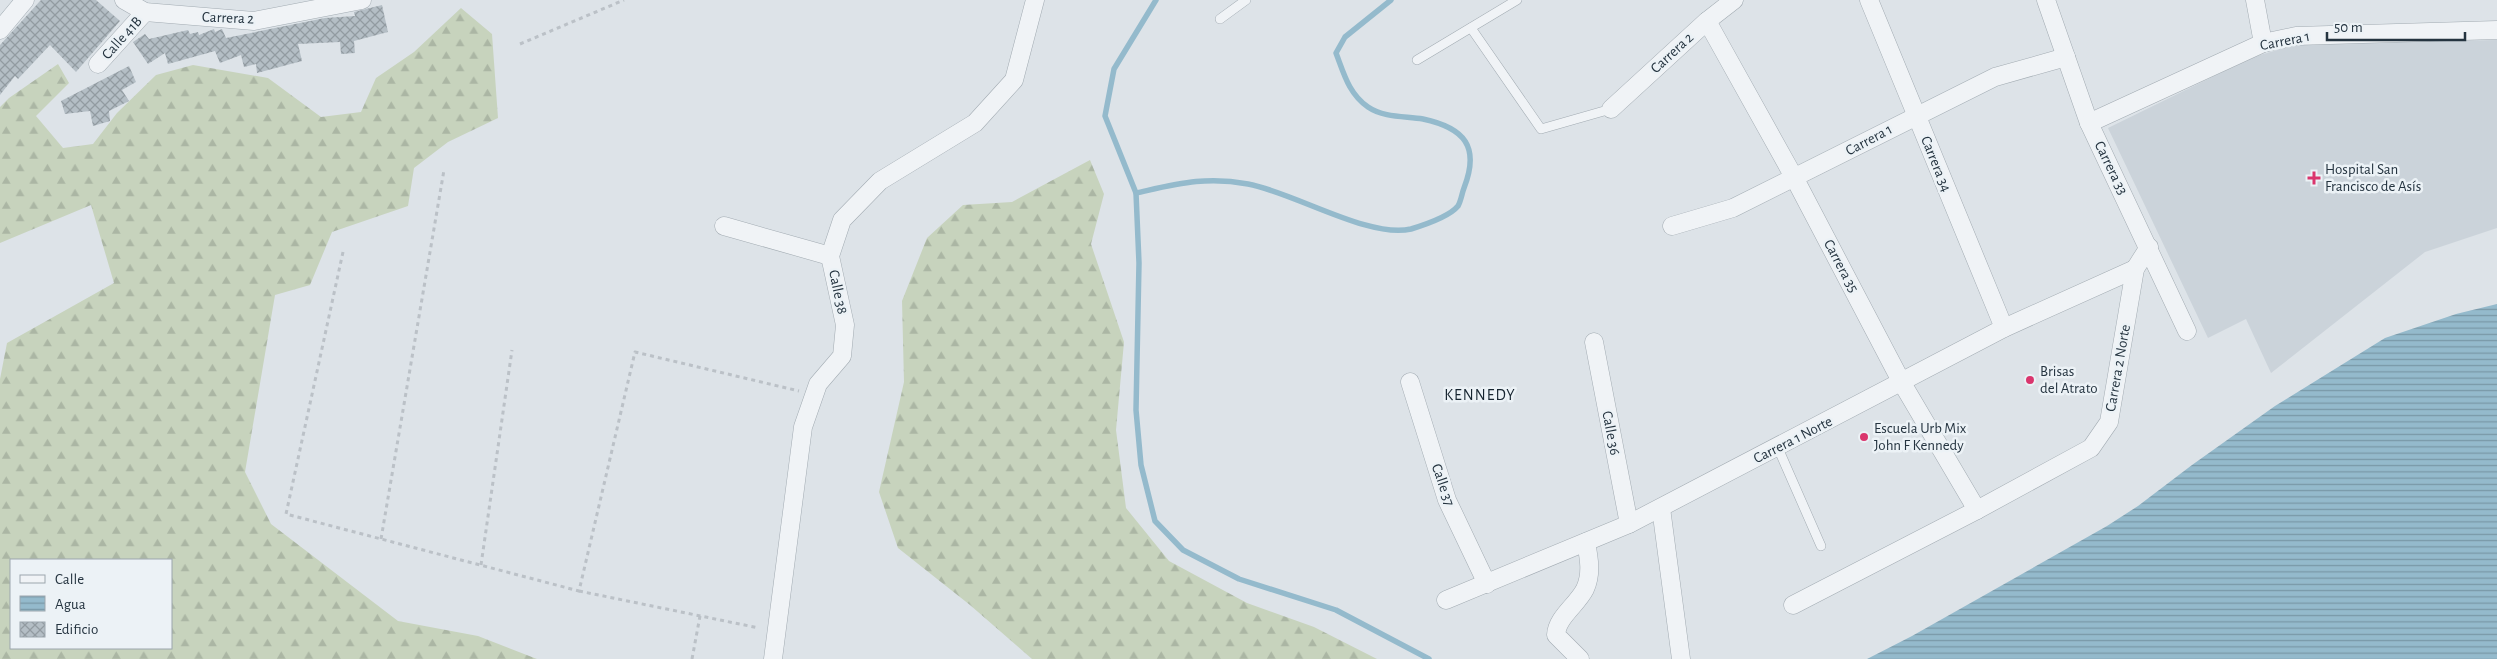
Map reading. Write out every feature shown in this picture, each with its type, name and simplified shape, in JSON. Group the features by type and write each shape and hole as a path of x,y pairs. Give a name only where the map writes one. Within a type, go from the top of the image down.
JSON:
{"street":[{"path":"0,30 25,0"},
{"name":"Carrera 2","path":"124,0 146,12 254,20 362,0"},
{"name":"Calle 38","path":"773,659 804,427 818,384 842,356 845,325 830,256 842,220 880,182 975,123 1014,80 1035,0"},
{"name":"Carrera 2","path":"1611,109 1707,21 1734,0"},
{"name":"Carrera 34","path":"1869,0 2004,328"},
{"name":"Carrera 33","path":"2046,0 2089,123 2187,331"},
{"path":"2255,0 2263,43"},
{"name":"Calle 41B","path":"98,64 146,12"},
{"name":"Carrera 35","path":"1707,21 1795,179 1902,383 1977,510"},
{"name":"Carrera 1","path":"2089,123 2263,43 2296,36 2497,30"},
{"name":"Carrera 1","path":"1672,226 1733,208 1795,179 1916,115 1995,77 2066,57"},
{"path":"724,226 830,256"},
{"name":"Carrera 2 Norte","path":"1793,605 1977,510 2091,448 2109,422 2135,269 2149,247"},
{"name":"Carrera 1 Norte","path":"1446,600 1629,524 1778,448 2004,328 2135,269"},
{"name":"Calle 36","path":"1594,342 1629,524"},
{"name":"Calle 37","path":"1410,382 1447,500 1486,584"},
{"path":"1661,508 1681,659"},
{"path":"1580,659 1556,635 1557,627 1585,588 1590,564 1586,542"}],"lane":[{"path":"1220,19 1246,0"},
{"path":"1417,60 1517,0"},
{"path":"1471,28 1541,129 1611,109"},
{"path":"1778,448 1821,546"}],"path":[{"path":"520,44 624,0"},
{"path":"380,539 444,170"},
{"path":"343,252 286,514 579,591 777,632"},
{"path":"481,565 512,350"},
{"path":"579,591 635,352 814,395"},
{"path":"692,659 700,616"}],"shaded area":[{"name":"Hospital San Francisco de Asís","path":"2497,40 2497,228 2425,252 2271,373 2246,319 2208,338 2108,128 2253,57 2299,44"}],"green space":[{"path":"461,8 492,34 498,118 448,142 414,168 408,206 332,232 310,285 275,295 245,472 271,524 398,621 478,636 537,659 0,659 0,379 7,343 114,283 91,205 0,243 0,107 9,98 58,64 69,83 36,116 63,148 93,144 117,113 156,75 193,65 268,78 321,117 361,112 376,78 414,52"},
{"path":"1090,160 1104,194 1091,244 1124,342 1116,430 1126,508 1169,561 1247,603 1314,627 1377,659 1032,659 970,605 898,548 879,492 904,382 902,301 927,238 963,205 1012,202"}],"water":[{"path":"2497,304 2497,659 1867,659 1912,636 2107,526 2138,506 2275,406 2385,338 2456,314"}],"building":[{"path":"41,0 96,0 120,21 76,72 50,45 18,79 15,76 0,95 0,45"},
{"path":"382,5 388,32 354,41 355,53 341,54 340,42 298,44 302,61 257,73 256,64 244,67 241,55 220,63 215,51 168,64 165,53 148,64 133,42 145,34 149,39 188,30 190,34 198,32 199,35 214,29 215,32 222,29 226,38 325,18 355,16 354,12"},
{"path":"129,66 136,82 122,90 129,101 109,111 110,121 93,126 90,111 65,114 61,101"}],"waterway":[{"path":"1156,0 1114,69 1105,116 1136,193 1139,263 1136,410 1141,465 1155,521 1183,550 1239,579 1336,610 1429,659"},
{"path":"1136,193 1191,182 1218,181 1248,184 1287,196 1353,221 1394,230 1411,229 1443,217 1454,210 1459,204 1469,174 1470,161 1469,151 1459,134 1449,128 1423,119 1388,115 1374,111 1361,102 1352,90 1336,53 1345,37 1391,0"}],"place":[{"name":"Hospital San Francisco de Asís","path":"2314,178"},
{"name":"Brisas del Atrato","path":"2030,380"},
{"name":"Escuela Urb Mix John F Kennedy","path":"1864,437"}],"district":[{"name":"KENNEDY","path":"1480,395"}]}
